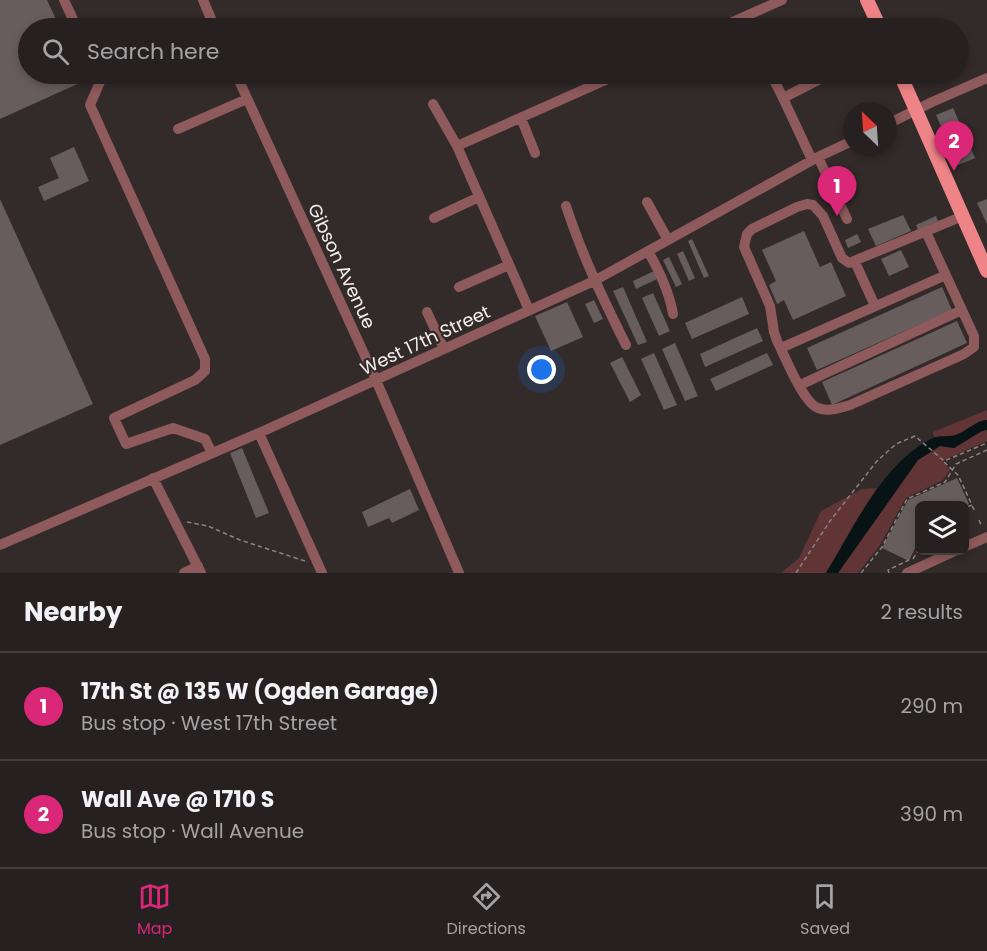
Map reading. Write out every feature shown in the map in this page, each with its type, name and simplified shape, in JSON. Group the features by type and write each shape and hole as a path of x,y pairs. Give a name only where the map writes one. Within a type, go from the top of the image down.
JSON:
{"main road":[{"path":"867,0 875,18"},
{"path":"904,84 987,271"}],"street":[{"path":"64,0 72,18"},
{"path":"203,0 211,18"},
{"path":"744,17 782,0"},
{"path":"897,120 987,78"},
{"path":"99,84 90,105 205,359 204,371 195,380 114,418 126,444 172,428 205,439 212,453"},
{"name":"Gibson Avenue","path":"240,84 376,380 459,573"},
{"path":"457,146 597,84"},
{"path":"776,84 847,219"},
{"path":"783,98 810,84"},
{"path":"178,129 247,99"},
{"path":"433,104 457,146 530,310"},
{"path":"521,118 535,153"},
{"name":"West 17th Street","path":"0,545 259,433 594,280 843,145"},
{"path":"434,218 479,197"},
{"path":"647,202 668,240"},
{"path":"926,232 974,336 975,344 964,354 850,405 836,409 815,408 800,386 774,332 770,306 744,247 747,234 760,224 797,207 813,205 824,216 842,258 849,263 963,216"},
{"path":"566,206 578,243 626,345"},
{"path":"648,250 667,289 673,314"},
{"path":"855,262 875,306"},
{"path":"459,287 509,265"},
{"path":"781,348 946,275"},
{"path":"800,386 962,310"},
{"path":"427,312 444,349"},
{"path":"259,433 320,569"},
{"path":"153,478 200,569 184,573"},
{"path":"969,543 985,532"},
{"path":"907,573 945,555"}],"path":[{"path":"796,573 830,521 877,461 896,444 915,436 958,475 975,512"},
{"path":"944,461 987,443"},
{"path":"861,573 882,547 907,499 945,482 956,464 987,450"},
{"path":"175,520 208,526 320,569"},
{"path":"979,520 985,532"},
{"path":"889,573 888,570 909,560"}],"shaded area":[{"path":"987,410 987,420 980,421 956,436 934,437 933,432"},
{"path":"987,420 987,430 954,448 940,446 918,460 838,573 826,573 871,498 898,464 931,439 955,435"},
{"path":"987,430 987,441 942,461 950,469 943,480 906,498 880,545 858,573 838,573 918,460 940,446 954,448"},
{"path":"878,488 826,573 781,573 799,558 821,511 862,489"}],"building":[{"path":"0,0 47,0 55,18 18,18 18,84 77,84 0,119"},
{"path":"953,108 975,158 958,165 936,115"},
{"path":"74,147 89,181 44,201 38,187 59,178 50,158"},
{"path":"0,199 93,404 0,445"},
{"path":"987,199 987,224 977,203"},
{"path":"903,215 911,231 876,246 868,229"},
{"path":"936,216 938,221 918,230 916,225"},
{"path":"804,231 820,267 831,262 846,296 793,320 784,300 777,304 769,285 776,281 762,250"},
{"path":"857,234 861,242 848,248 845,240"},
{"path":"692,239 709,276 704,278 688,241"},
{"path":"901,250 909,267 889,276 881,259"},
{"path":"683,251 695,278 689,281 677,254"},
{"path":"669,257 682,284 676,287 663,260"},
{"path":"654,271 657,279 636,289 633,281"},
{"path":"623,287 647,342 638,345 613,291"},
{"path":"942,287 952,310 817,370 807,348"},
{"path":"653,293 670,331 659,336 642,298"},
{"path":"742,297 749,314 692,339 685,323"},
{"path":"594,300 603,319 594,323 585,304"},
{"path":"567,302 583,337 551,351 535,316"},
{"path":"957,321 967,343 832,405 822,382"},
{"path":"757,328 763,341 705,367 700,354"},
{"path":"675,343 698,396 685,401 662,349"},
{"path":"654,353 677,405 664,410 641,359"},
{"path":"767,353 773,365 716,391 710,379"},
{"path":"622,357 641,395 630,402 610,363"},
{"path":"242,448 269,513 256,518 230,453"},
{"path":"957,478 968,501 915,501 915,548 909,561 882,548 908,500"},
{"path":"410,489 419,510 392,523 389,518 368,527 362,512"}],"place":[{"name":"Wall Ave @ 1710 S","path":"954,171"},
{"name":"17th St @ 135 W (Ogden Garage)","path":"837,216"}]}
